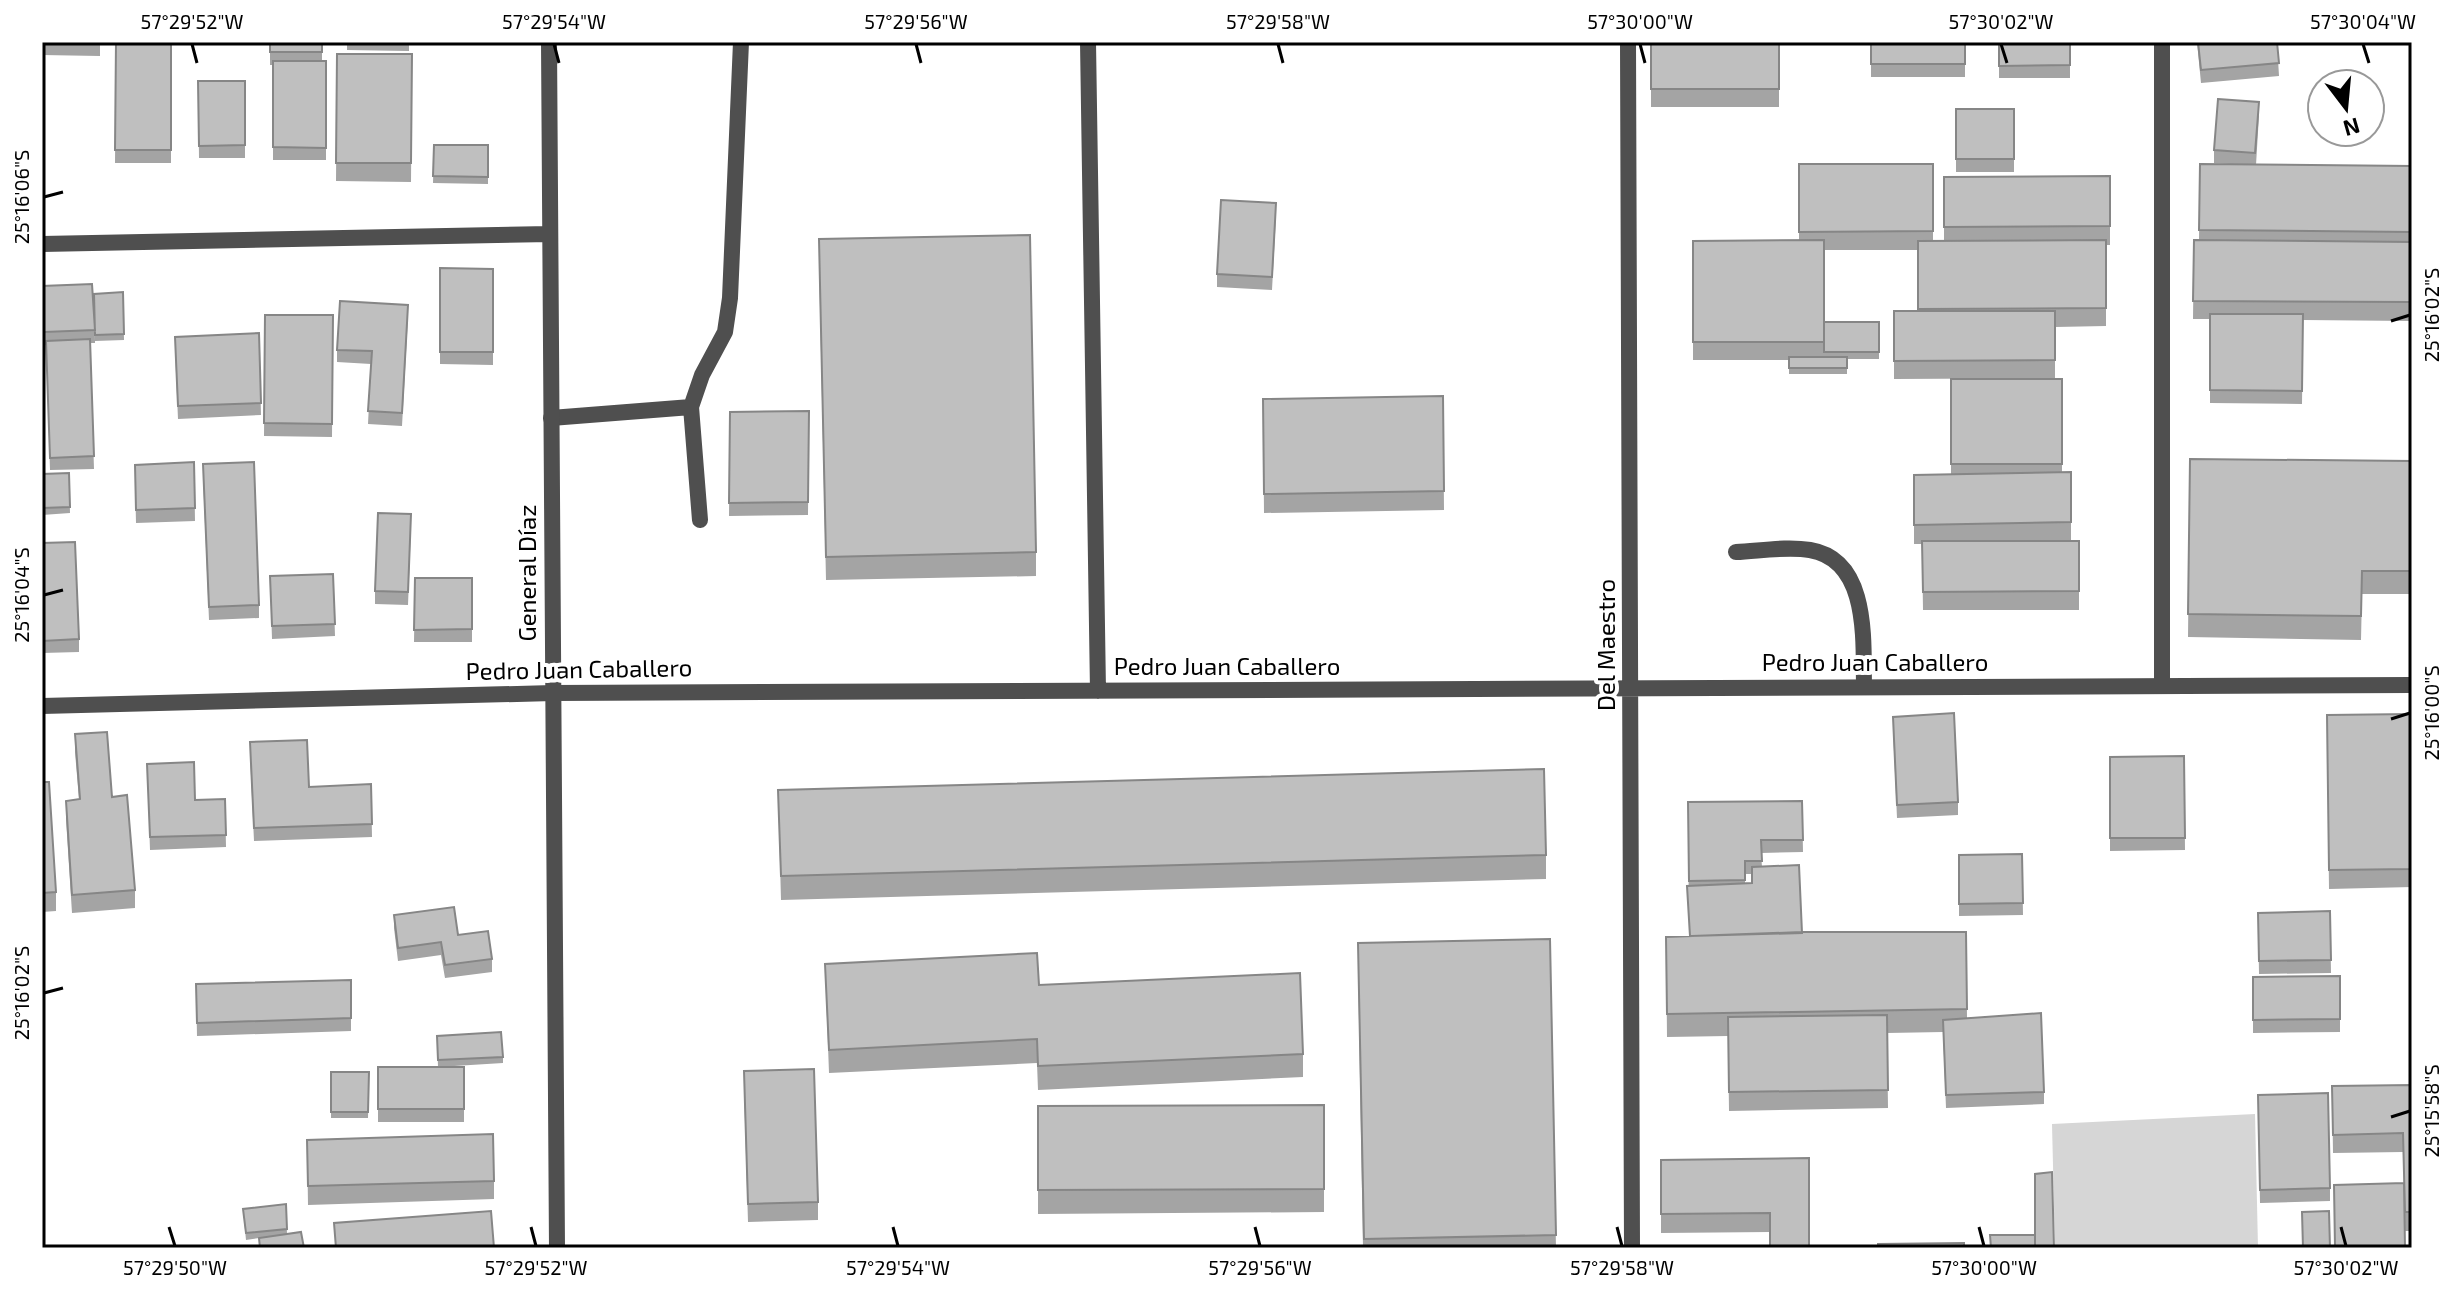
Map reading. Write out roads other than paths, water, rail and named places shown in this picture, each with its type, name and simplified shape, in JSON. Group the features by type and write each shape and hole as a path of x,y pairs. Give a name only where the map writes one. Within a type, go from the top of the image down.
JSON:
{"street":[{"name":"General Díaz","path":"549,42 557,1248"},
{"path":"700,520 691,407 702,375 725,332 730,298 741,42"},
{"path":"1088,42 1098,691"},
{"name":"Del Maestro","path":"1628,42 1632,1248"},
{"path":"2162,42 2162,685"},
{"path":"42,244 550,234"},
{"path":"551,418 691,407"},
{"path":"1736,552 1809,550 1829,556 1839,563 1855,590 1862,611 1864,687"},
{"name":"Pedro Juan Caballero","path":"42,706 553,693 2412,685"}]}
